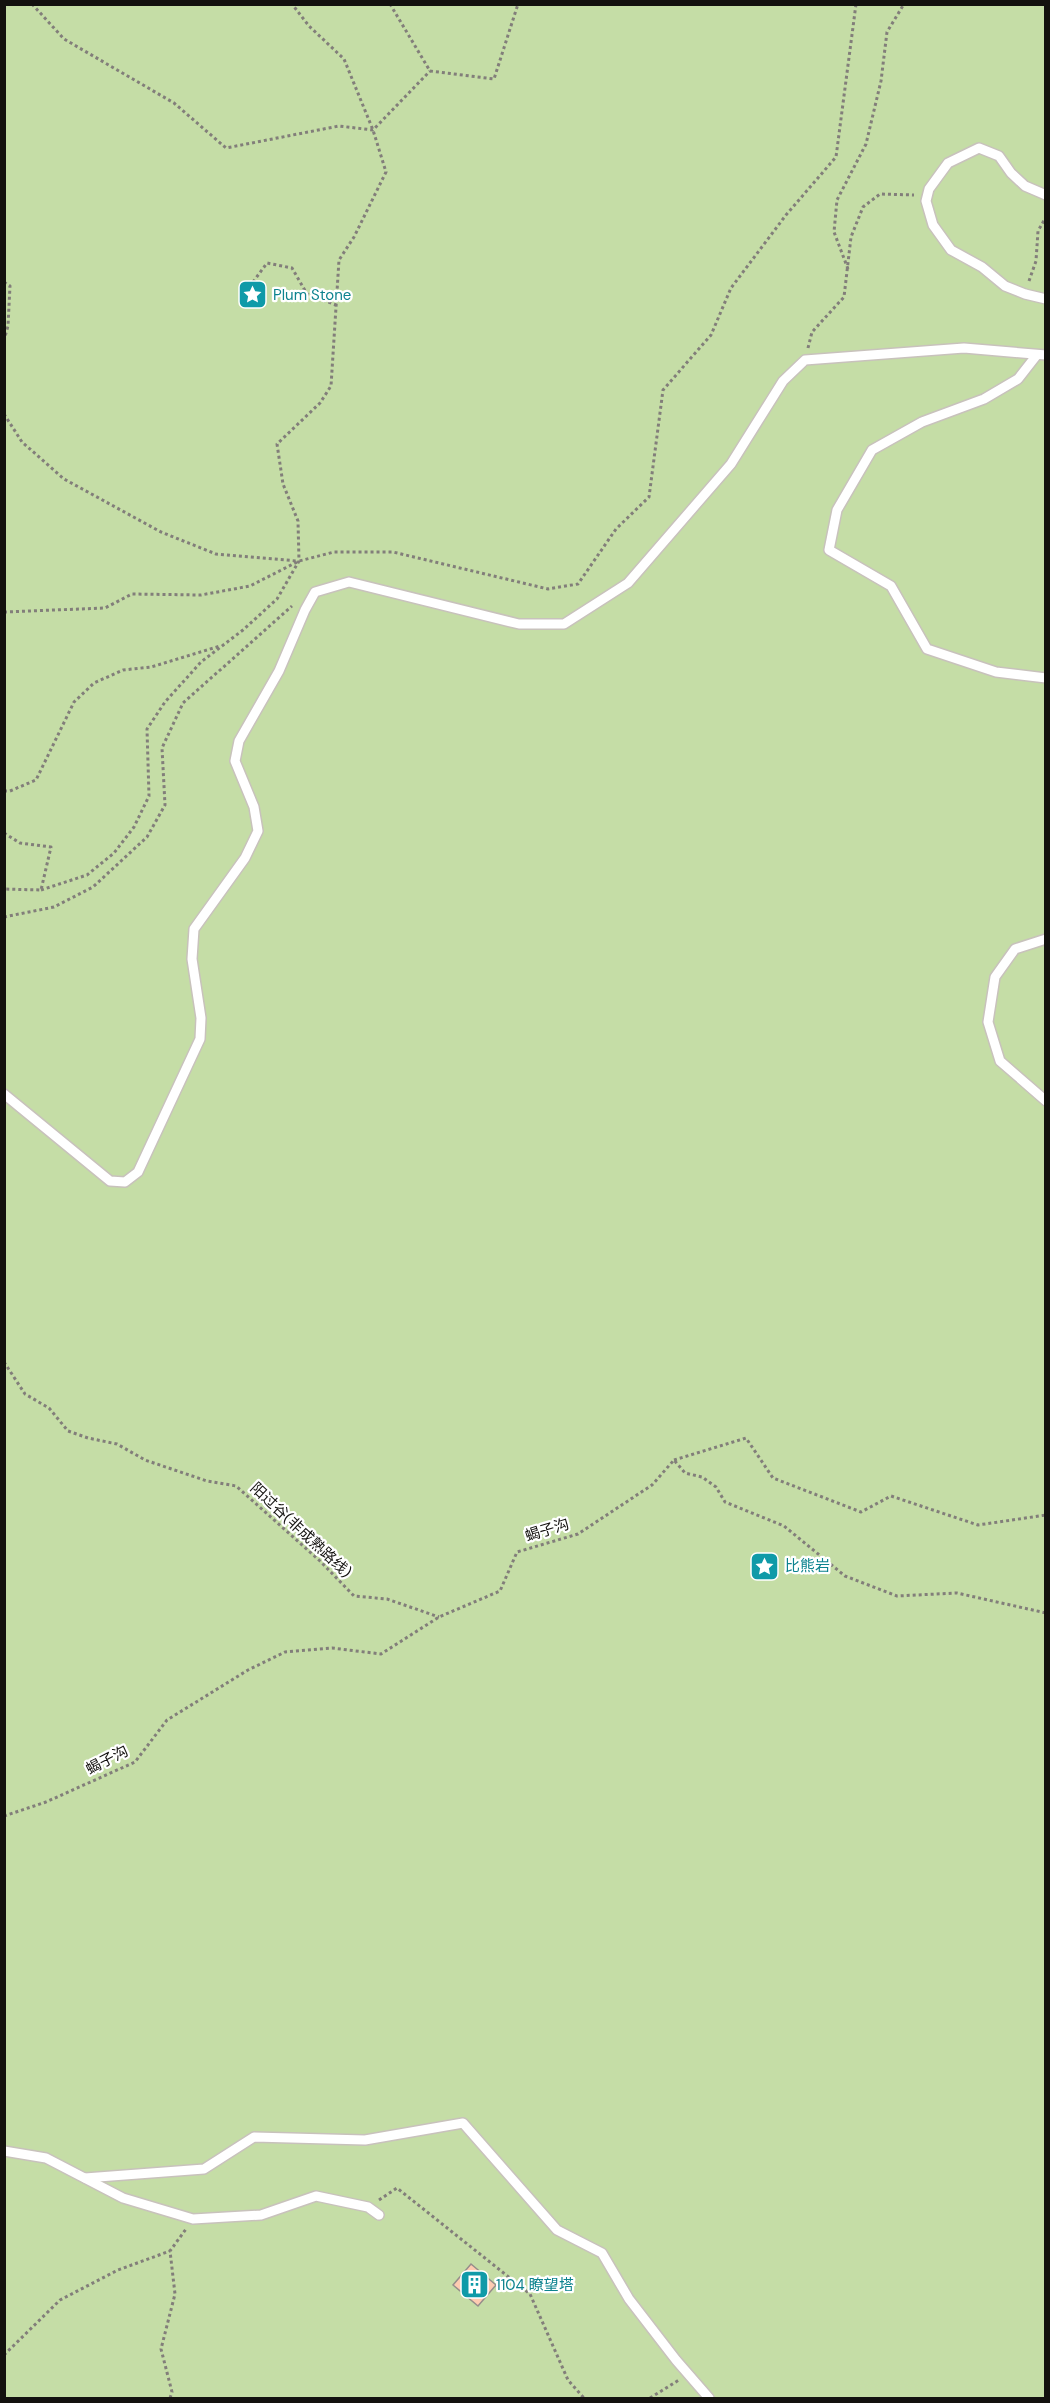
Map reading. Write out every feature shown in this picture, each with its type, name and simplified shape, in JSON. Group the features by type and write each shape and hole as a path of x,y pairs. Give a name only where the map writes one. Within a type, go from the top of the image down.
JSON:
{"lane":[{"path":"1046,195 1025,186 1011,173 999,156 979,148 948,163 929,189 926,201 933,225 951,250 982,267 1005,286 1024,294 1046,299"},
{"path":"4,1094 110,1181 125,1182 138,1172 200,1039 201,1018 192,959 194,929 245,858 258,831 254,807 235,761 239,741 279,671 304,610 315,592 349,582 519,624 564,624 628,583 731,464 783,381 805,360 964,348 1041,355"},
{"path":"1041,355 1018,379 984,399 922,422 872,450 837,510 829,550 891,586 927,649 996,672 1046,678"},
{"path":"1046,939 1014,949 995,977 988,1022 1000,1061 1046,1101"},
{"path":"85,2178 204,2169 254,2137 365,2140 463,2123 557,2230 602,2253 629,2299 688,2375 709,2398"},
{"path":"4,2151 46,2158 123,2198 193,2219 261,2215 316,2196 368,2207 379,2215"}],"path":[{"path":"32,4 64,39 174,103 226,148 339,126 373,130"},
{"path":"4,889 41,890 87,875 114,852 134,827 149,796 147,729 165,702 201,662 277,599 299,561 298,521 283,484 277,444 320,403 331,386 339,260 354,237 386,172 373,130 344,59 309,26 292,4"},
{"path":"390,4 430,71"},
{"path":"430,71 494,79 518,4"},
{"path":"4,612 105,608 132,594 211,593 250,586 299,561 334,552 393,552 548,588 578,584 616,529 649,497 663,390 711,335 731,288 786,215 836,157 856,4"},
{"path":"848,269 834,232 837,200 866,144 881,81 886,32 904,4"},
{"path":"373,130 430,71"},
{"path":"805,360 812,332 844,297 851,237 863,207 880,194 912,194 926,201"},
{"path":"1024,294 1036,261 1038,231 1046,217"},
{"path":"253,282 267,263 292,268 307,294 336,305"},
{"path":"4,282 10,286 8,326 4,340"},
{"path":"4,414 22,442 64,479 161,532 216,554 299,561"},
{"path":"4,916 54,907 93,887 147,837 165,805 162,748 183,704 290,608 315,592"},
{"path":"4,791 36,780 74,702 94,683 123,670 152,667 222,646"},
{"path":"4,833 20,843 51,847 41,890"},
{"name":"阳过谷(非成熟路线)","path":"4,1362 25,1394 49,1408 68,1431 117,1444 145,1460 197,1477 236,1486 320,1561 354,1596 387,1599 439,1617"},
{"path":"1046,1515 978,1525 891,1496 861,1512 773,1478 746,1438 674,1460 686,1473 702,1477 716,1487 725,1502 784,1526 845,1576 897,1596 957,1593 1046,1612"},
{"name":"蝎子沟","path":"4,1816 45,1802 135,1762 167,1720 248,1670 285,1652 332,1648 381,1654 439,1617 500,1591 517,1552 578,1534 652,1485 674,1460"},
{"path":"368,2207 397,2188 530,2295 568,2380 584,2398"},
{"path":"4,2355 60,2300 118,2270 170,2251 193,2219"},
{"path":"170,2251 175,2294 161,2349 172,2392 170,2398"},
{"path":"650,2398 688,2375"}],"green space":[{"path":"5,5 1045,5 1045,2398 5,2398"}],"building":[{"name":"1104 瞭望塔","path":"471,2264 496,2285 478,2306 453,2285"}],"place":[{"name":"Plum Stone","path":"252,295"},
{"name":"比熊岩","path":"764,1566"},
{"name":"1104 瞭望塔","path":"475,2285"}]}
